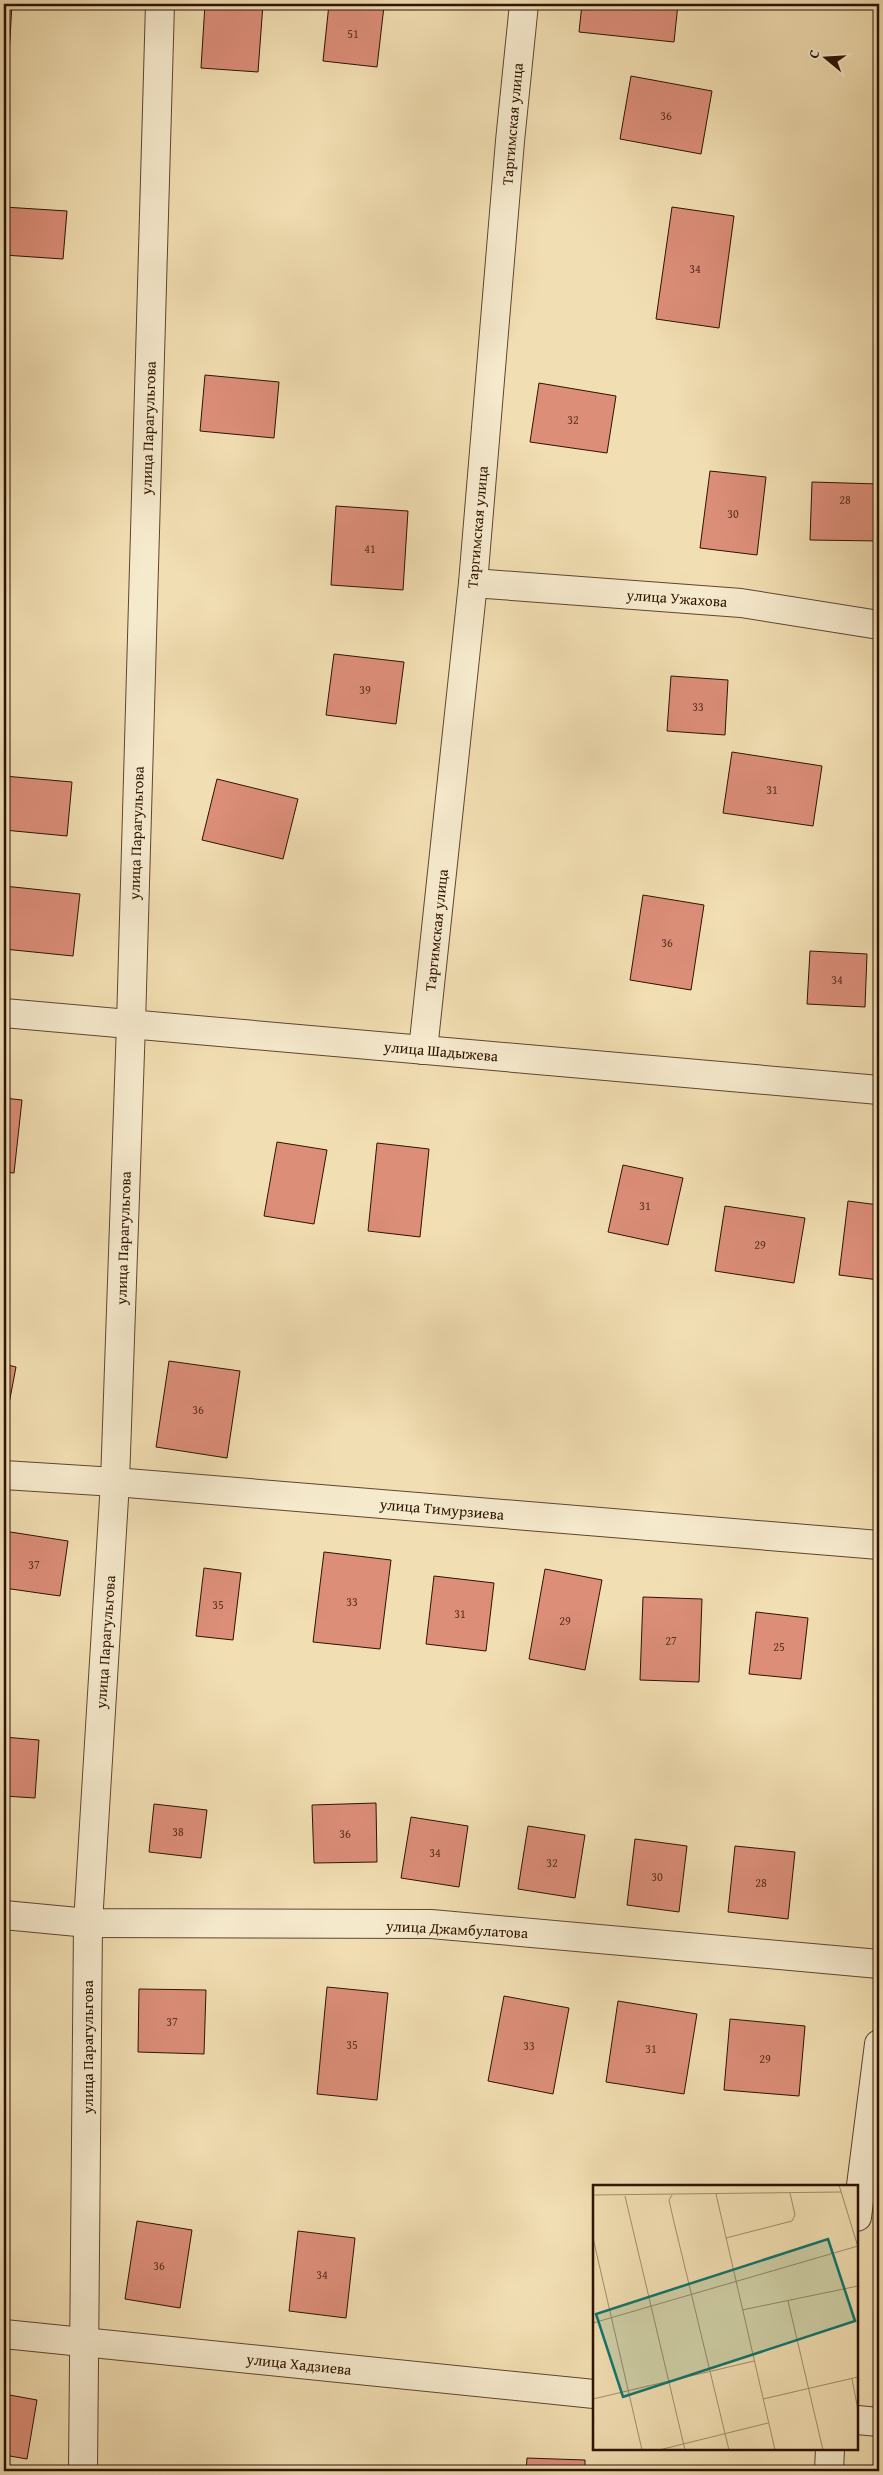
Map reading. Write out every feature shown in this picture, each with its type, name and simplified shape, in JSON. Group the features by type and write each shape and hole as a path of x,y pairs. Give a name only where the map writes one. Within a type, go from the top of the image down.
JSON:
{"street":[{"name":"улица Парагульгова","path":"83,2471 88,1923 115,1482 131,1024 160,4"},
{"name":"Таргимская улица","path":"423,1050 473,583 509,150 524,4"},
{"name":"улица Ужахова","path":"473,583 741,603 879,625"},
{"name":"улица Шадыжева","path":"4,1012 879,1090"},
{"name":"улица Тимурзиева","path":"4,1475 115,1482 879,1545"},
{"name":"улица Джамбулатова","path":"4,1915 88,1923 431,1924 879,1964"},
{"path":"858,2209 879,2044"},
{"name":"улица Хадзиева","path":"4,2334 593,2394"},
{"path":"858,2420 879,2422"},
{"path":"829,2471 830,2450"}],"building":[{"path":"4,4 12,4 9,56 4,55"},
{"path":"205,4 263,4 258,72 201,68"},
{"path":"329,4 384,6 377,67 323,61"},
{"path":"582,4 678,4 674,42 579,32"},
{"path":"631,76 712,91 701,154 620,139"},
{"path":"4,207 67,211 63,259 4,255"},
{"path":"672,207 734,216 719,328 656,319"},
{"path":"205,375 279,382 274,438 200,431"},
{"path":"539,383 616,396 607,453 530,442"},
{"path":"710,471 766,477 757,555 700,548"},
{"path":"812,482 879,484 878,541 810,540"},
{"path":"336,506 408,511 403,590 331,585"},
{"path":"334,654 404,662 396,724 326,715"},
{"path":"671,676 728,680 725,735 667,731"},
{"path":"732,752 822,766 813,826 723,813"},
{"path":"4,776 72,782 67,836 4,830"},
{"path":"217,779 298,799 283,859 202,840"},
{"path":"4,886 80,894 73,956 4,949"},
{"path":"643,895 704,905 691,990 630,980"},
{"path":"810,951 867,954 865,1007 807,1004"},
{"path":"4,1098 22,1100 14,1173 4,1172"},
{"path":"277,1142 327,1150 314,1224 264,1216"},
{"path":"377,1143 429,1149 420,1237 368,1231"},
{"path":"623,1165 683,1178 668,1245 608,1232"},
{"path":"848,1201 879,1205 879,1280 839,1275"},
{"path":"725,1206 805,1218 794,1283 715,1271"},
{"path":"169,1361 240,1371 227,1458 156,1447"},
{"path":"4,1364 16,1367 4,1430"},
{"path":"4,1531 68,1541 60,1596 4,1588"},
{"path":"324,1552 391,1560 380,1649 313,1642"},
{"path":"204,1568 241,1573 233,1640 196,1636"},
{"path":"545,1569 602,1580 585,1670 529,1659"},
{"path":"434,1576 494,1583 486,1651 426,1644"},
{"path":"643,1597 702,1599 699,1682 640,1680"},
{"path":"756,1612 808,1618 801,1679 749,1674"},
{"path":"4,1737 39,1740 35,1798 4,1796"},
{"path":"376,1803 377,1862 314,1863 312,1805"},
{"path":"154,1804 207,1810 201,1858 149,1852"},
{"path":"411,1817 468,1826 459,1887 401,1878"},
{"path":"528,1826 585,1835 575,1898 518,1889"},
{"path":"635,1839 687,1846 679,1912 627,1905"},
{"path":"735,1846 795,1852 788,1919 728,1912"},
{"path":"327,1987 388,1993 377,2100 317,2094"},
{"path":"139,1989 206,1990 204,2054 138,2052"},
{"path":"504,1996 569,2008 553,2094 488,2081"},
{"path":"618,2001 697,2014 684,2094 606,2082"},
{"path":"730,2019 805,2026 799,2096 724,2090"},
{"path":"137,2221 192,2230 180,2308 125,2299"},
{"path":"298,2231 355,2238 346,2318 289,2311"},
{"path":"4,2394 37,2400 27,2459 4,2455"},
{"path":"527,2458 585,2460 585,2471 526,2471"}]}
